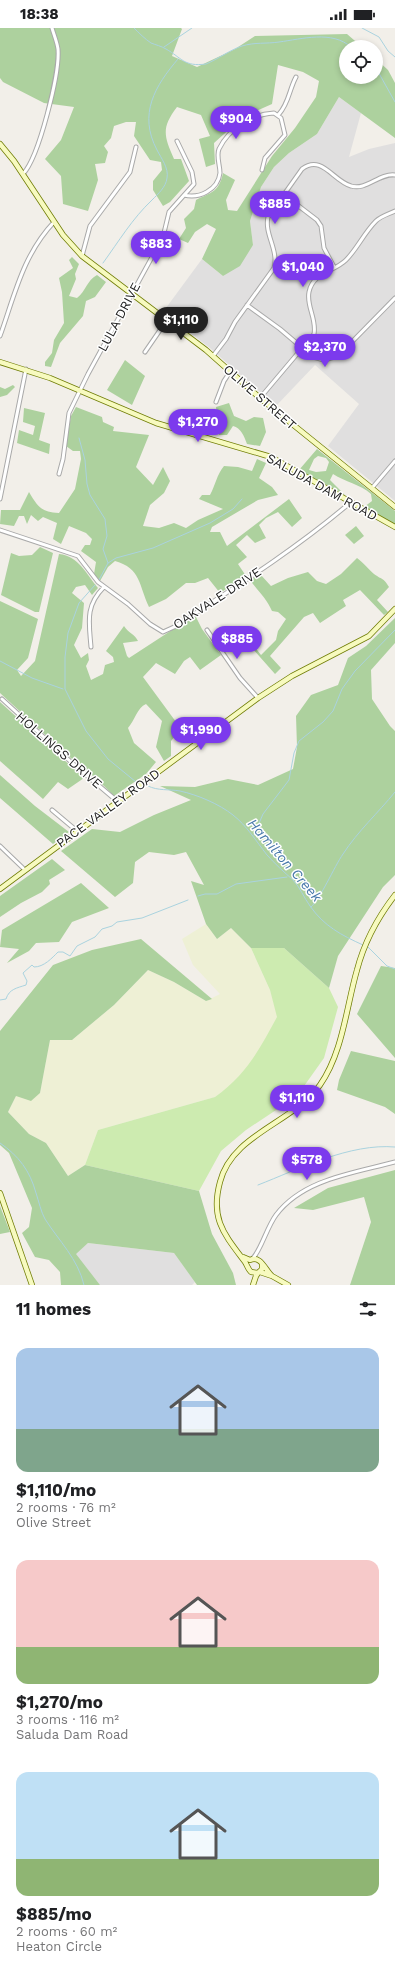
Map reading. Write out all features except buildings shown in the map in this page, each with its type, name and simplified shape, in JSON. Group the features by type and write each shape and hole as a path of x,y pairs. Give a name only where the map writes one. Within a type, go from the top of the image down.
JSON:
{"street":[{"path":"23,174 46,122 58,50 52,28"},
{"path":"279,114 287,102 291,85 296,77"},
{"path":"184,195 203,194 212,188 219,177 218,153 220,148 247,120 271,113 279,114"},
{"path":"262,170 265,158 285,135 283,122 279,114"},
{"name":"LULA DRIVE","path":"58,474 63,459 69,413 131,294 163,237 169,212 194,184 192,172 177,140"},
{"name":"OLIVE STREET","path":"0,144 23,174 54,222 82,256 213,356 260,398 395,507"},
{"path":"82,256 90,226 130,172 136,147"},
{"path":"213,356 274,268 276,260 267,221 270,212 302,169 311,164 322,166 347,185 354,187 363,186 386,175 395,175"},
{"path":"283,194 307,211 320,223 324,248 334,267"},
{"path":"260,398 312,338 315,329 309,305 311,286 320,275 346,260 376,221 395,211"},
{"path":"0,336 29,256 38,240 54,222"},
{"path":"248,305 280,329 302,349 318,359 324,360 338,356 395,298"},
{"path":"145,352 167,320"},
{"name":"SALUDA DAM ROAD","path":"0,362 26,369 80,390 150,421 271,457 395,527"},
{"path":"0,499 26,369"},
{"path":"216,402 224,381 230,372"},
{"path":"372,488 395,461"},
{"path":"391,466 395,469"},
{"name":"OAKVALE DRIVE","path":"0,530 78,556 92,575 104,587 128,604 150,624 164,632 174,627 272,562 331,520 351,502"},
{"path":"91,647 89,626 92,601 104,587"},
{"name":"PACE VALLEY ROAD","path":"0,889 258,698 292,676 369,636 395,609"},
{"path":"207,630 240,678 258,698"},
{"name":"HOLLINGS DRIVE","path":"2,699 71,762 117,801"},
{"path":"52,810 77,831"},
{"path":"0,846 25,870"},
{"path":"288,1285 272,1276 249,1270 223,1232 217,1211 217,1198 220,1181 225,1169 241,1148 294,1110 321,1084 332,1062 357,969 375,925 395,895"},
{"path":"252,1285 249,1270 251,1260 259,1250 265,1234 277,1214 295,1197 318,1184 395,1162"},
{"path":"0,1193 32,1285"},
{"path":"252,1285 262,1263 259,1250"},
{"path":"238,1254 251,1260 257,1259 272,1276"}],"shaded area":[{"path":"339,97 361,113 349,157 369,149 395,143 395,501 328,446 359,404 315,365 276,406 210,348 163,312 202,259 223,276 253,245 250,221 261,187 274,167 289,153 317,134"},
{"path":"88,1243 174,1253 195,1282 192,1285 100,1285 75,1254"}],"green space":[{"path":"0,28 181,28 182,29 172,56 197,67 235,49 255,36 347,34 354,40 339,40 339,84 383,84 383,65 388,70 395,83 395,138 339,97 317,134 289,153 274,167 261,187 250,221 253,245 240,266 223,276 202,259 216,229 207,224 195,232 188,243 179,239 186,228 184,219 194,209 196,200 211,193 217,188 223,173 235,180 226,200 228,210 237,211 272,156 295,128 316,97 319,81 303,72 278,65 272,104 243,117 214,143 215,164 206,167 199,139 210,136 201,115 177,107 168,121 166,127 166,138 174,159 181,159 189,181 170,202 163,206 153,190 153,181 162,170 161,162 150,160 134,136 136,122 126,122 114,126 111,138 104,146 108,152 105,163 95,164 98,180 88,211 63,204 61,176 45,159 61,140 74,107 44,103 3,82 0,78"},
{"path":"72,257 79,264 75,274 76,279 69,296 77,298 91,280 97,275 106,282 95,297 86,301 83,316 60,343 51,367 45,366 45,362 52,353 54,340 64,323 62,292 59,278 73,268 69,260"},
{"path":"125,360 145,376 132,405 107,390"},
{"path":"13,385 15,387 7,395 0,397 0,387 5,389"},
{"path":"229,403 234,416 246,421 254,417 263,418 266,432 260,446 247,444 240,430 233,426 227,435 219,435 216,407"},
{"path":"76,407 102,417 103,422 114,427 113,431 149,435 136,467 153,485 163,467 170,481 164,493 150,505 143,526 159,528 174,523 186,528 198,520 223,509 199,499 202,495 210,495 224,466 238,467 252,471 257,459 266,463 259,478 272,487 278,495 258,500 212,527 210,532 220,532 227,546 289,499 302,518 292,527 278,512 266,518 259,525 266,538 255,543 247,535 236,545 247,557 238,564 246,576 220,593 208,578 195,583 186,583 166,599 149,607 135,573 124,564 115,561 108,567 100,581 94,574 96,562 81,551 85,545 90,545 92,539 86,533 69,526 61,544 53,539 57,523 43,517 38,521 31,515 27,524 24,516 19,516 14,526 0,524 1,510 20,510 29,492 41,508 59,513 75,489 81,459 80,451 73,451 66,446 71,416"},
{"path":"24,408 45,413 39,440 50,444 49,454 17,443 19,430 33,435 35,426 23,422"},
{"path":"317,449 395,511 395,524 364,507 372,501 371,494 362,488 333,474 330,480 345,495 299,470","holes":["318,456 326,458 329,462 326,471 316,472 309,470 314,459"]},
{"path":"356,526 364,536 354,544 345,535"},
{"path":"40,547 53,553 39,612 35,612 1,595 11,553 19,556 32,555"},
{"path":"59,554 72,558 82,566 98,588 92,595 85,585 76,587 72,593 84,603 82,628 74,645 81,658 88,653 89,660 86,666 91,680 103,674 105,665 114,662 113,657 106,651 124,626 138,641 123,643 129,658 195,615 202,629 221,655 200,670 190,657 184,661 175,674 156,663 143,677 190,741 187,742 176,735 171,741 171,756 164,761 156,747 162,721 146,704 143,706 138,711 128,728 134,743 156,762 146,774 114,796 0,693 0,601 38,619 28,658 17,670 21,676 35,661"},
{"path":"357,558 374,574 384,580 389,587 377,600 388,612 384,615 360,590 343,600 346,606 320,623 313,613 304,617 270,656 281,668 275,674 252,648 246,652 237,639 240,636 247,644 251,642 261,655 276,640 278,631 286,619 278,612 272,611 265,599 250,580 260,574 271,586 288,578 308,572 317,581 326,584 341,574"},
{"path":"395,618 395,643 371,670 372,699 395,731 395,875 383,887 338,956 329,988 284,948 251,948 231,928 217,939 206,924 191,881 204,885 186,852 174,855 149,852 135,862 133,883 115,897 61,851 92,829 120,832 154,815 191,800 160,786 195,787 228,779 258,785 293,769 297,747 296,716 311,695 338,685 348,658 366,646"},
{"path":"0,702 84,778 68,789 58,782 43,799 0,761"},
{"path":"0,775 35,806 69,832 53,844 0,798"},
{"path":"52,859 65,870 49,880 50,884 42,892 21,903 0,917 0,896"},
{"path":"81,883 109,908 72,922 59,942 36,943 29,951 7,963 19,949 0,947 2,930"},
{"path":"206,924 217,939 231,928 251,948 270,990 278,1017 255,1059 228,1088 215,1097 98,1130 85,1165 68,1176 46,1143 29,1134 8,1112 16,1096 40,1093 50,1040 72,1040 114,1005 148,970 174,982 206,1001 220,994 193,965 182,939"},
{"path":"141,939 212,999 206,1001 174,982 148,970 114,1005 72,1040 50,1040 40,1093 31,1101 16,1096 8,1112 29,1134 46,1143 68,1176 85,1165 199,1191 212,1234 233,1273 236,1285 197,1285 174,1253 88,1243 76,1254 100,1285 61,1285 60,1272 49,1260 35,1257 22,1233 29,1227 32,1208 9,1153 0,1145 0,1031 53,965 92,950"},
{"path":"251,948 284,948 329,988 338,1007 324,1058 297,1096 246,1130 221,1151 199,1191 85,1165 98,1130 215,1097 236,1079 251,1061 277,1017 270,990"},
{"path":"381,966 395,968 395,1058 357,1014"},
{"path":"351,1051 395,1061 395,1114 385,1107 337,1090 339,1080"},
{"path":"395,1170 395,1285 350,1285 371,1222 364,1197 313,1210 294,1208 328,1188"},
{"path":"0,1206 10,1232 0,1234"}],"waterway":[{"path":"134,28 151,43 164,48 188,63 199,65 206,64 233,50 247,45 316,37 326,37 339,40"},
{"path":"164,47 192,28"},
{"path":"362,28 379,37 388,51 395,57"},
{"path":"103,263 132,222 165,184 167,171 152,137 149,124 149,113 156,90 178,59"},
{"path":"383,81 395,102"},
{"path":"79,438 85,460 87,484 90,495 105,519 107,536 103,549 108,563"},
{"path":"99,580 108,563 116,558 153,548 210,523 233,509 242,499"},
{"name":"Hamilton Creek","path":"95,585 79,603 68,633 65,657 65,689 86,731 108,759 136,782"},
{"path":"254,835 263,814 289,780 294,753 299,741 323,722 333,711 342,689 355,671 395,630"},
{"name":"Hamilton Creek","path":"0,661 32,678 63,689"},
{"name":"Hamilton Creek","path":"148,786 152,788 180,791 194,795 208,800 233,815 247,829 267,855 295,883 315,913 340,934 363,945"},
{"path":"311,907 319,897 339,860 349,846 395,792"},
{"path":"198,896 205,894 217,894 236,884 287,877"},
{"path":"0,1000 6,999 9,993 14,989 26,985 27,981 23,973 32,965 34,967 41,966 48,962 58,952 63,952 70,956 77,946 95,937 102,929 112,926 117,922 142,918 188,900"},
{"name":"Hamilton Creek","path":"368,947 387,966 395,969"},
{"path":"0,1143 13,1153 27,1171 34,1185 41,1210 50,1227 73,1258 84,1285"},
{"path":"258,1185 325,1158 343,1153 360,1149 395,1147"}]}
